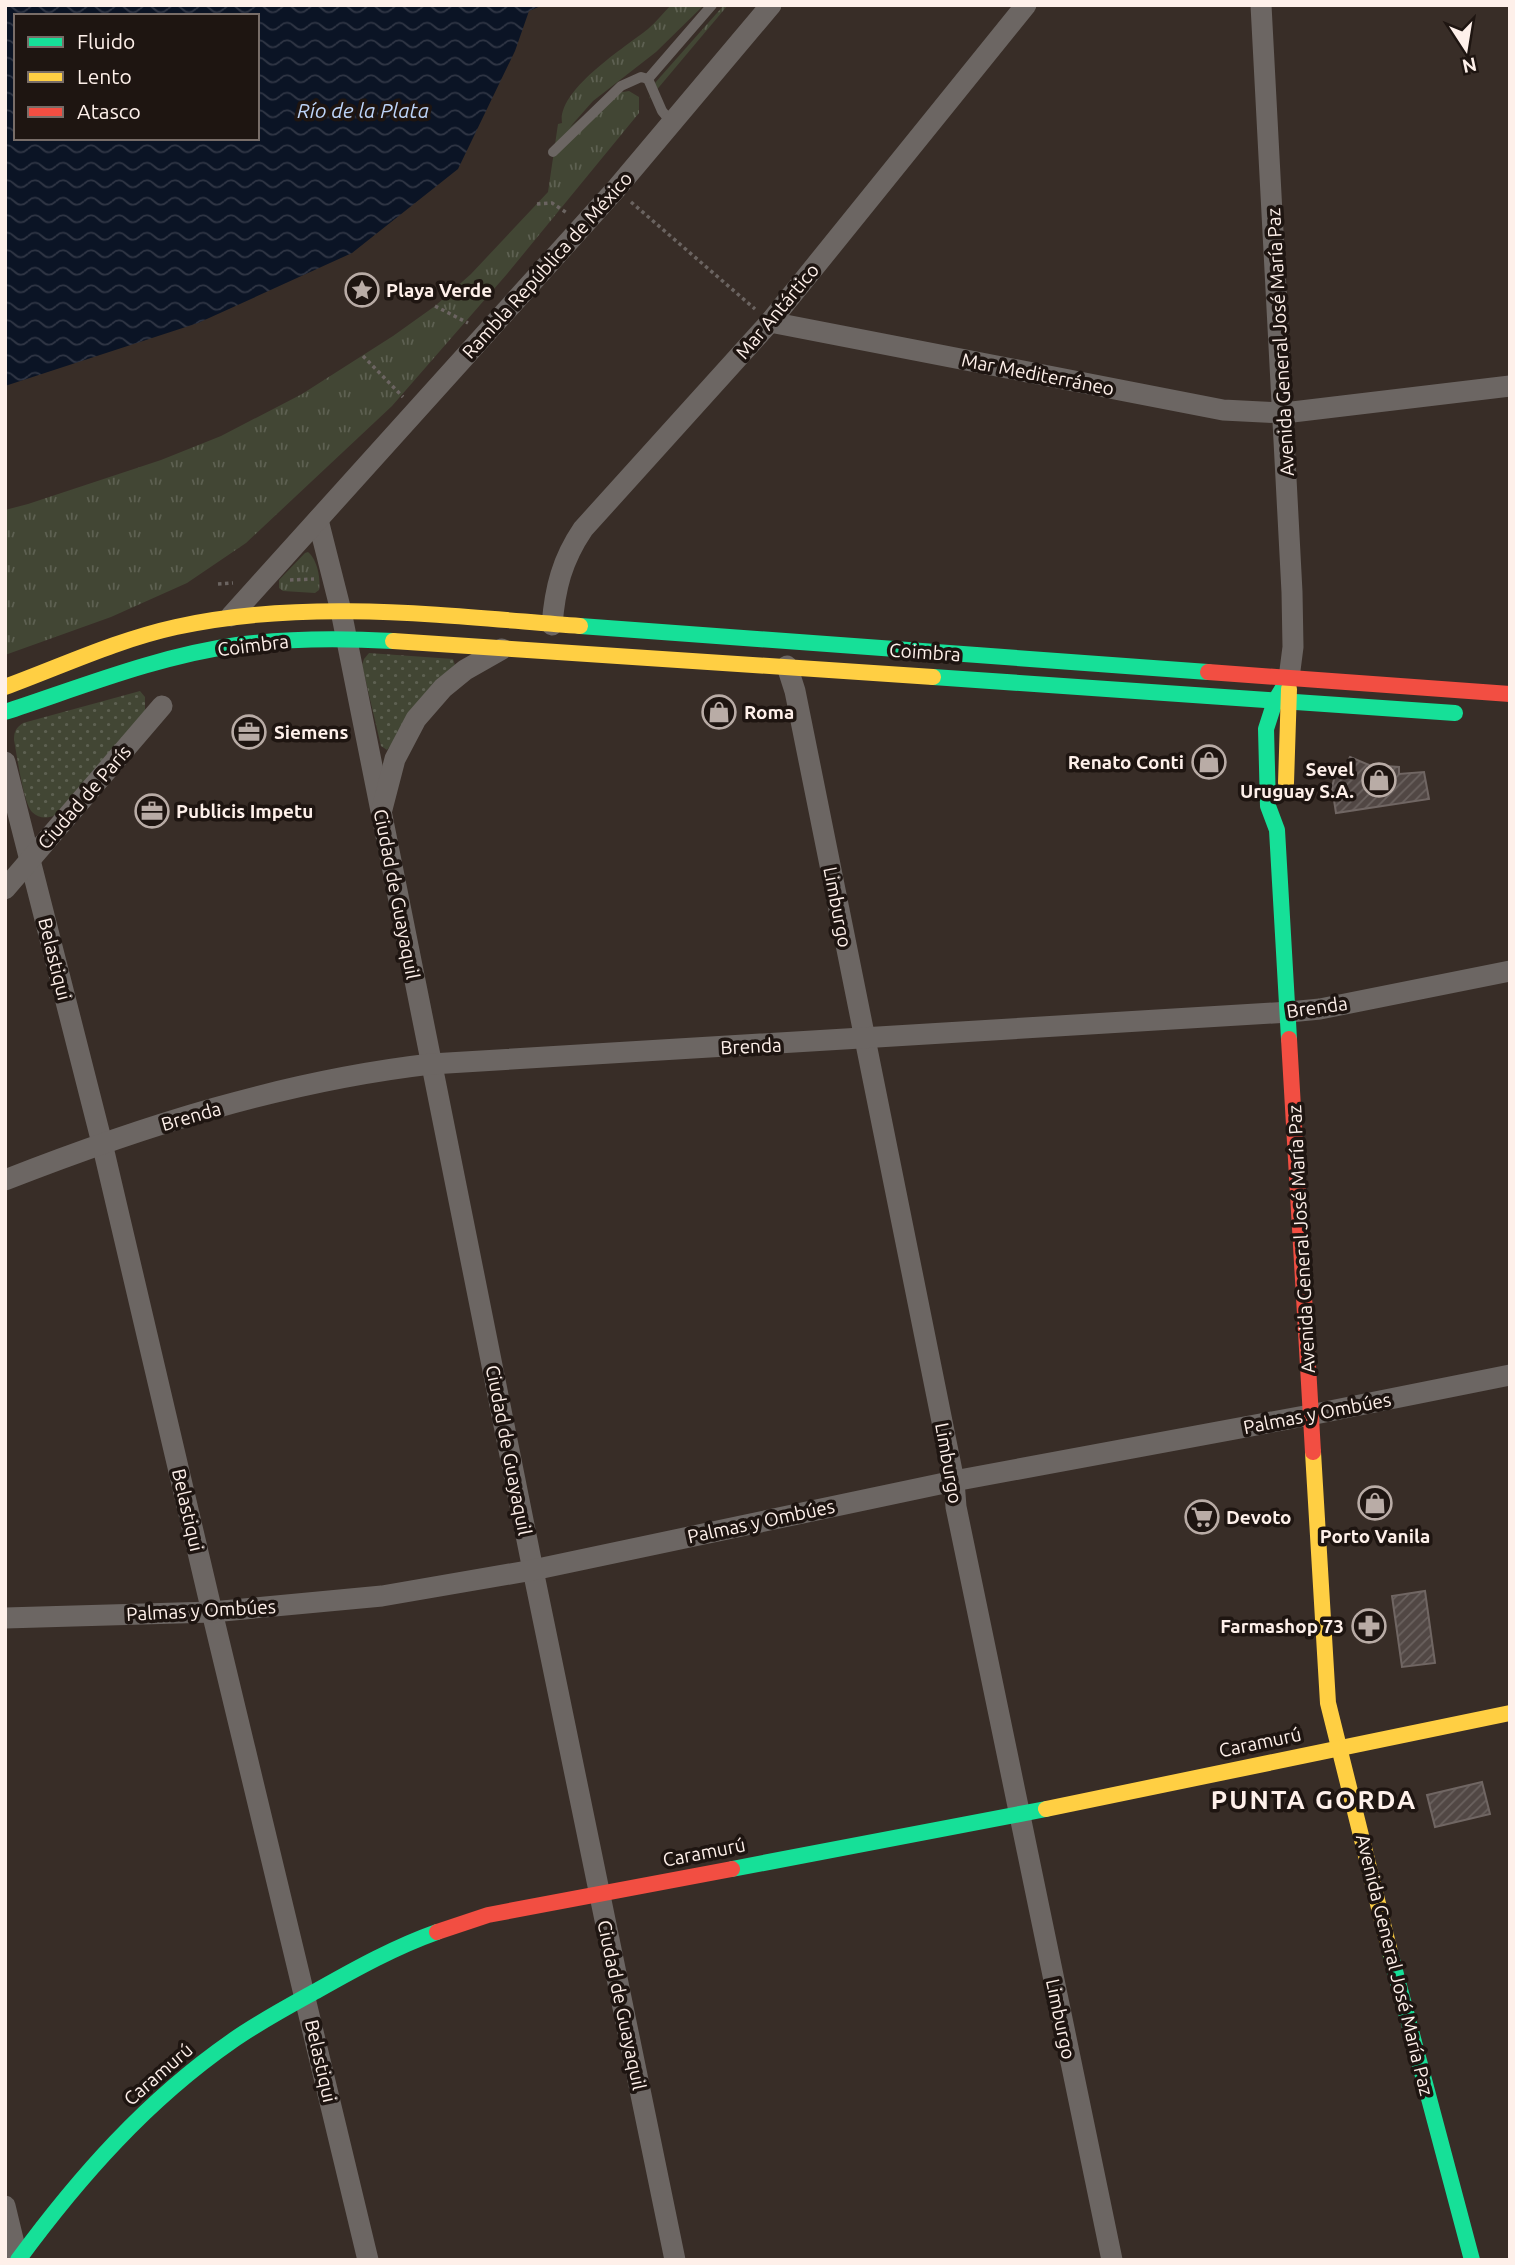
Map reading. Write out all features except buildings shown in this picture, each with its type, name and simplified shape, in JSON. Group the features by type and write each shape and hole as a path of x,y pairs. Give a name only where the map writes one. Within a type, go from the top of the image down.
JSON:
{"main road":[{"name":"Coimbra","path":"231,616 285,611 370,611 1510,694"},
{"path":"5,687 135,638 231,616"},
{"name":"Coimbra","path":"5,712 161,662 235,645 286,640 345,639 787,666 1473,714"},
{"name":"Avenida General José María Paz","path":"1289,678 1282,702 1266,729 1268,806 1277,830 1328,1703 1390,1954 1472,2260"},
{"name":"Avenida General José María Paz","path":"1277,830 1287,801 1282,702"},
{"name":"Caramurú","path":"18,2260 80,2179 155,2102 223,2046 272,2014 387,1952 444,1929 488,1915 1018,1815 1340,1746 1510,1713"}],"street":[{"name":"Rambla República de México","path":"231,616 616,189 771,5"},
{"name":"Mar Antártico","path":"552,625 554,594 570,548 583,529 770,322 1026,5"},
{"name":"Avenida General José María Paz","path":"1261,5 1292,592 1293,647 1289,678"},
{"name":"Mar Mediterráneo","path":"770,322 1223,410 1284,413 1510,386"},
{"path":"318,520 341,611 345,639"},
{"name":"Ciudad de Guayaquil","path":"345,639 676,2260"},
{"path":"381,814 395,759 416,719 443,688 465,670 504,648"},
{"name":"Limburgo","path":"787,666 795,691 954,1481 956,1507 1018,1815 1112,2260"},
{"name":"Ciudad de París","path":"5,889 162,706"},
{"name":"Belastiqui","path":"5,762 102,1143 368,2260"},
{"name":"Brenda","path":"5,1180 102,1143 263,1095 391,1069 431,1064 864,1040 1289,1012 1320,1009 1510,971"},
{"name":"Palmas y Ombúes","path":"5,1618 212,1612 382,1596 533,1570 954,1481 1510,1375"},
{"path":"5,2206 18,2260"}],"lane":[{"path":"648,79 712,5"},
{"path":"553,152 621,86 641,77 648,79"},
{"path":"648,79 662,111 672,123"}],"path":[{"path":"616,189 770,322"},
{"path":"537,204 552,203 572,216"},
{"path":"435,306 477,327"},
{"path":"363,356 409,403"}],"green space":[{"path":"671,5 704,5 656,52 593,101 570,127 611,94 629,91 639,97 639,113 507,274 392,406 246,543 187,583 111,617 5,655 5,510 161,460 221,436 302,394 435,306 471,274 548,192 558,124 562,123 563,110 570,97 594,71 648,29"},
{"path":"724,5 728,5 649,99 654,84"},
{"path":"308,552 318,570 319,590 315,593 283,591 279,588 279,580"},
{"path":"369,653 453,659 455,665 387,750 381,746 362,665"},
{"path":"140,691 145,697 145,711 59,814 45,818 32,812 26,799 14,740 17,728 23,723"}],"water":[{"name":"Río de la Plata","path":"5,5 543,5 529,11 515,51 458,169 352,253 198,323 5,386"}],"traffic: fast":[{"path":"580,626 1208,672"},
{"path":"5,712 120,673 207,650 295,640 393,641"},
{"path":"933,677 1455,713"},
{"path":"1287,681 1275,701 1266,729 1268,806 1277,830 1289,1039"},
{"path":"732,1869 1046,1809"},
{"path":"18,2260 65,2199 116,2142 171,2088 201,2064 242,2034 285,2008 376,1958 437,1932"},
{"path":"1390,1952 1472,2260"}],"traffic: slow":[{"path":"5,687 154,632 226,618 276,613 378,612 580,626"},
{"path":"393,641 933,677"},
{"path":"1286,783 1289,689"},
{"path":"1313,1452 1328,1703 1390,1952"},
{"path":"1046,1809 1510,1713"}],"traffic: jam":[{"path":"1208,672 1510,694"},
{"path":"1289,1039 1313,1452"},
{"path":"437,1932 488,1915 732,1869"}],"place":[{"name":"Playa Verde","path":"362,290"},
{"name":"Roma","path":"719,712"},
{"name":"Siemens","path":"249,732"},
{"name":"Renato Conti","path":"1209,762"},
{"name":"Sevel Uruguay S.A.","path":"1379,780"},
{"name":"Publicis Impetu","path":"152,811"},
{"name":"Porto Vanila","path":"1375,1503"},
{"name":"Devoto","path":"1202,1517"},
{"name":"Farmashop 73","path":"1369,1626"}],"district":[{"name":"PUNTA GORDA","path":"1314,1800"}]}
